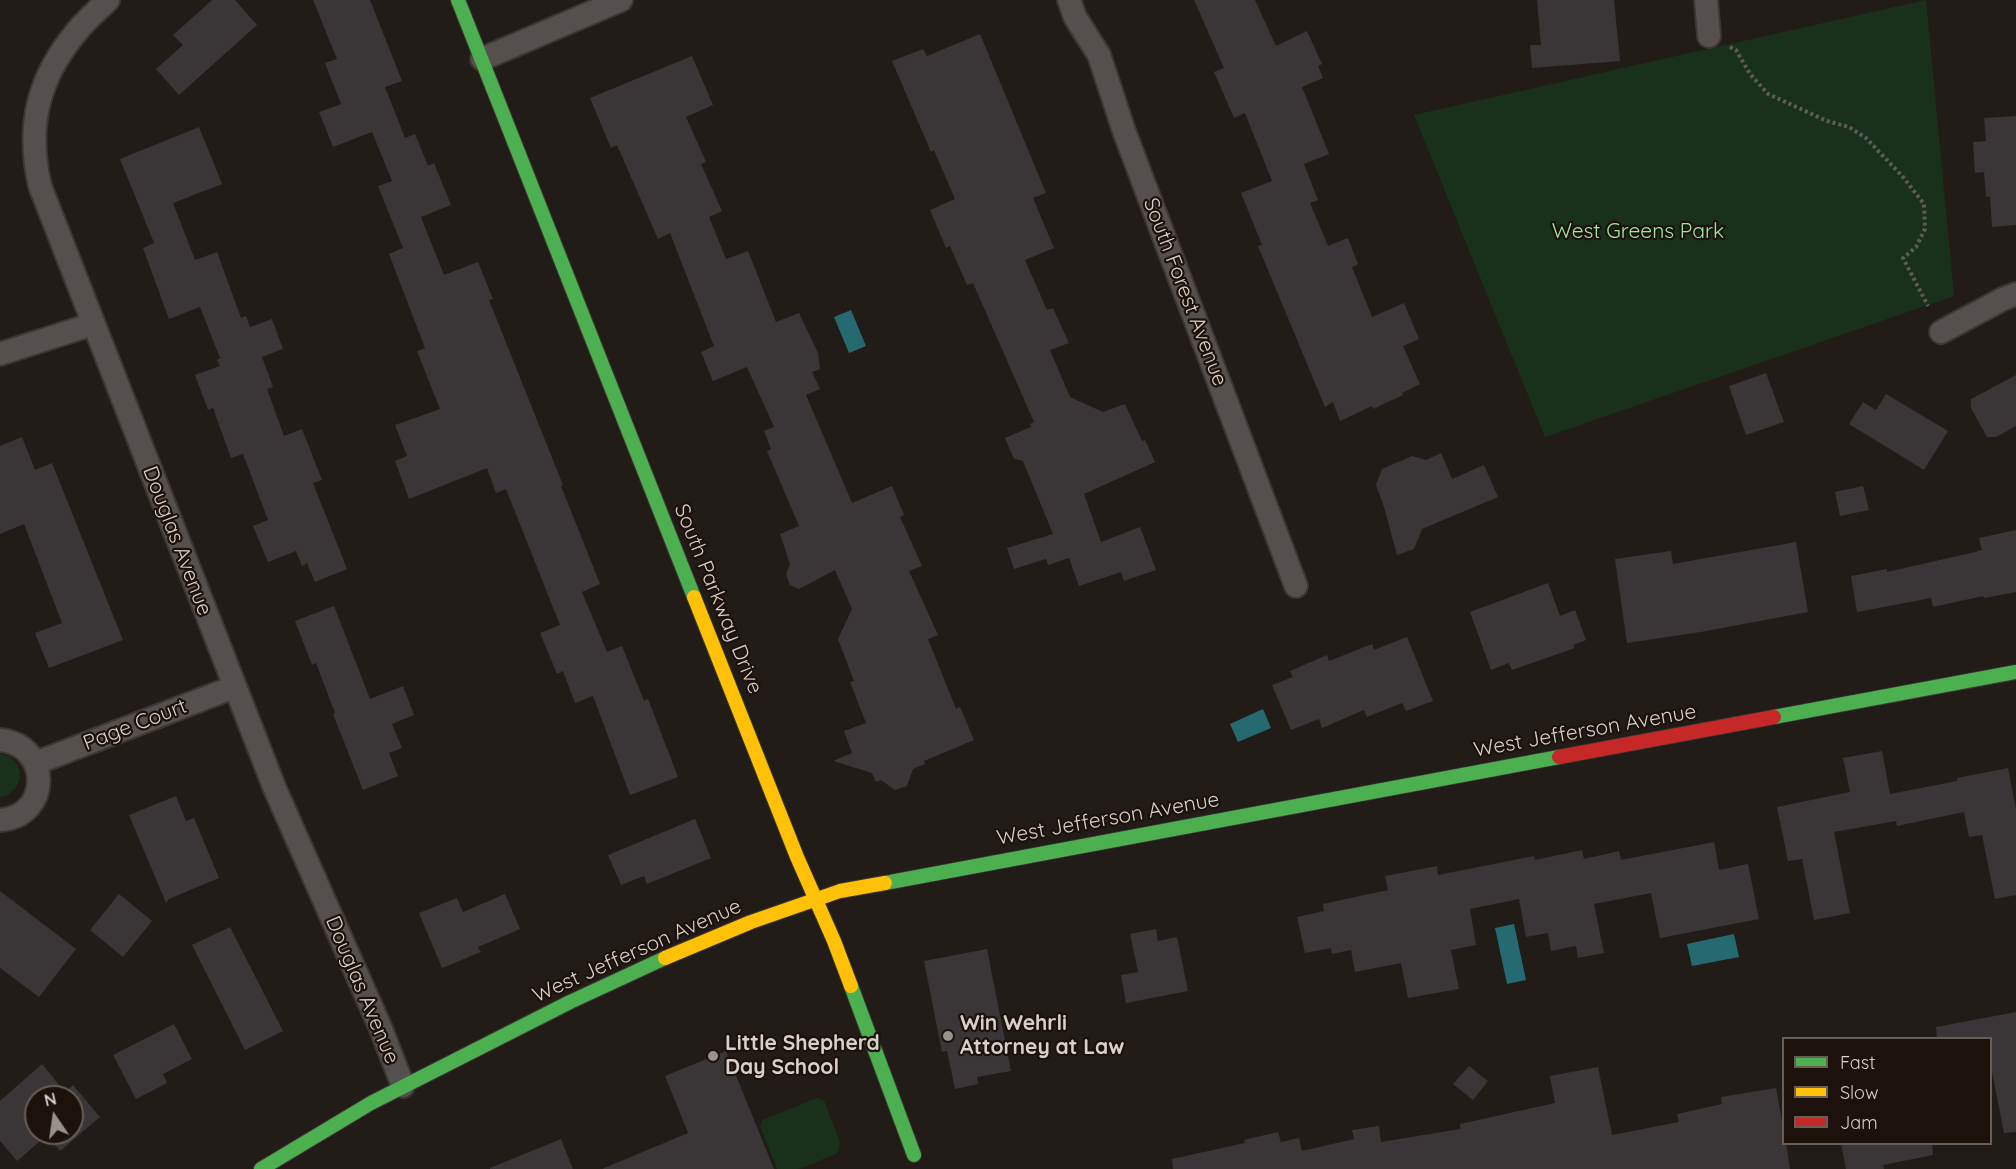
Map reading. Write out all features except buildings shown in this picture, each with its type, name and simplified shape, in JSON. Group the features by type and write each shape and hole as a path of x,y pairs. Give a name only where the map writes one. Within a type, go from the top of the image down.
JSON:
{"street":[{"name":"Douglas Avenue","path":"108,0 79,29 58,57 47,77 37,107 33,139 40,186 275,789 381,1029 403,1086"},
{"name":"South Parkway Drive","path":"458,0 797,858 816,898 914,1155"},
{"path":"482,59 621,0"},
{"name":"South Forest Avenue","path":"1069,0 1075,17 1099,56 1124,131 1296,586"},
{"path":"1706,0 1708,36"},
{"path":"1941,332 2003,298 2016,294"},
{"path":"0,354 93,324"},
{"name":"West Jefferson Avenue","path":"261,1169 403,1086 570,1002 670,956 816,898 879,883 2016,672"},
{"name":"Page Court","path":"36,763 234,687"},
{"path":"0,740 9,741 29,753 36,763 39,775 39,787 35,799 28,808 18,816 0,820"}],"path":[{"path":"1708,36 1736,50 1750,74 1768,94 1827,121 1849,127 1866,138 1903,177 1924,204 1925,229 1916,247 1902,258 1928,306"}],"green space":[{"name":"West Greens Park","path":"1926,0 1954,296 1545,437 1414,115"},
{"path":"0,754 15,761 20,775 15,789 0,797"},
{"path":"817,1098 824,1100 840,1143 838,1153 799,1169 777,1169 760,1126 763,1120"}],"water":[{"path":"851,310 866,346 849,353 834,317"},
{"path":"1263,709 1271,728 1238,742 1230,724"},
{"path":"1514,924 1526,980 1507,984 1495,928"},
{"path":"1734,934 1739,957 1692,966 1687,944"}],"traffic: fast":[{"path":"458,0 694,597"},
{"path":"1774,717 2016,672"},
{"path":"885,883 1559,757"},
{"path":"261,1169 371,1103 570,1002 665,958"},
{"path":"851,986 914,1155"}],"traffic: slow":[{"path":"694,597 851,986"},
{"path":"665,958 751,922 840,891 885,883"}],"traffic: jam":[{"path":"1559,757 1774,717"}],"place":[{"name":"Win Wehrli Attorney at Law","path":"948,1036"},
{"name":"Little Shepherd Day School","path":"713,1056"}]}
